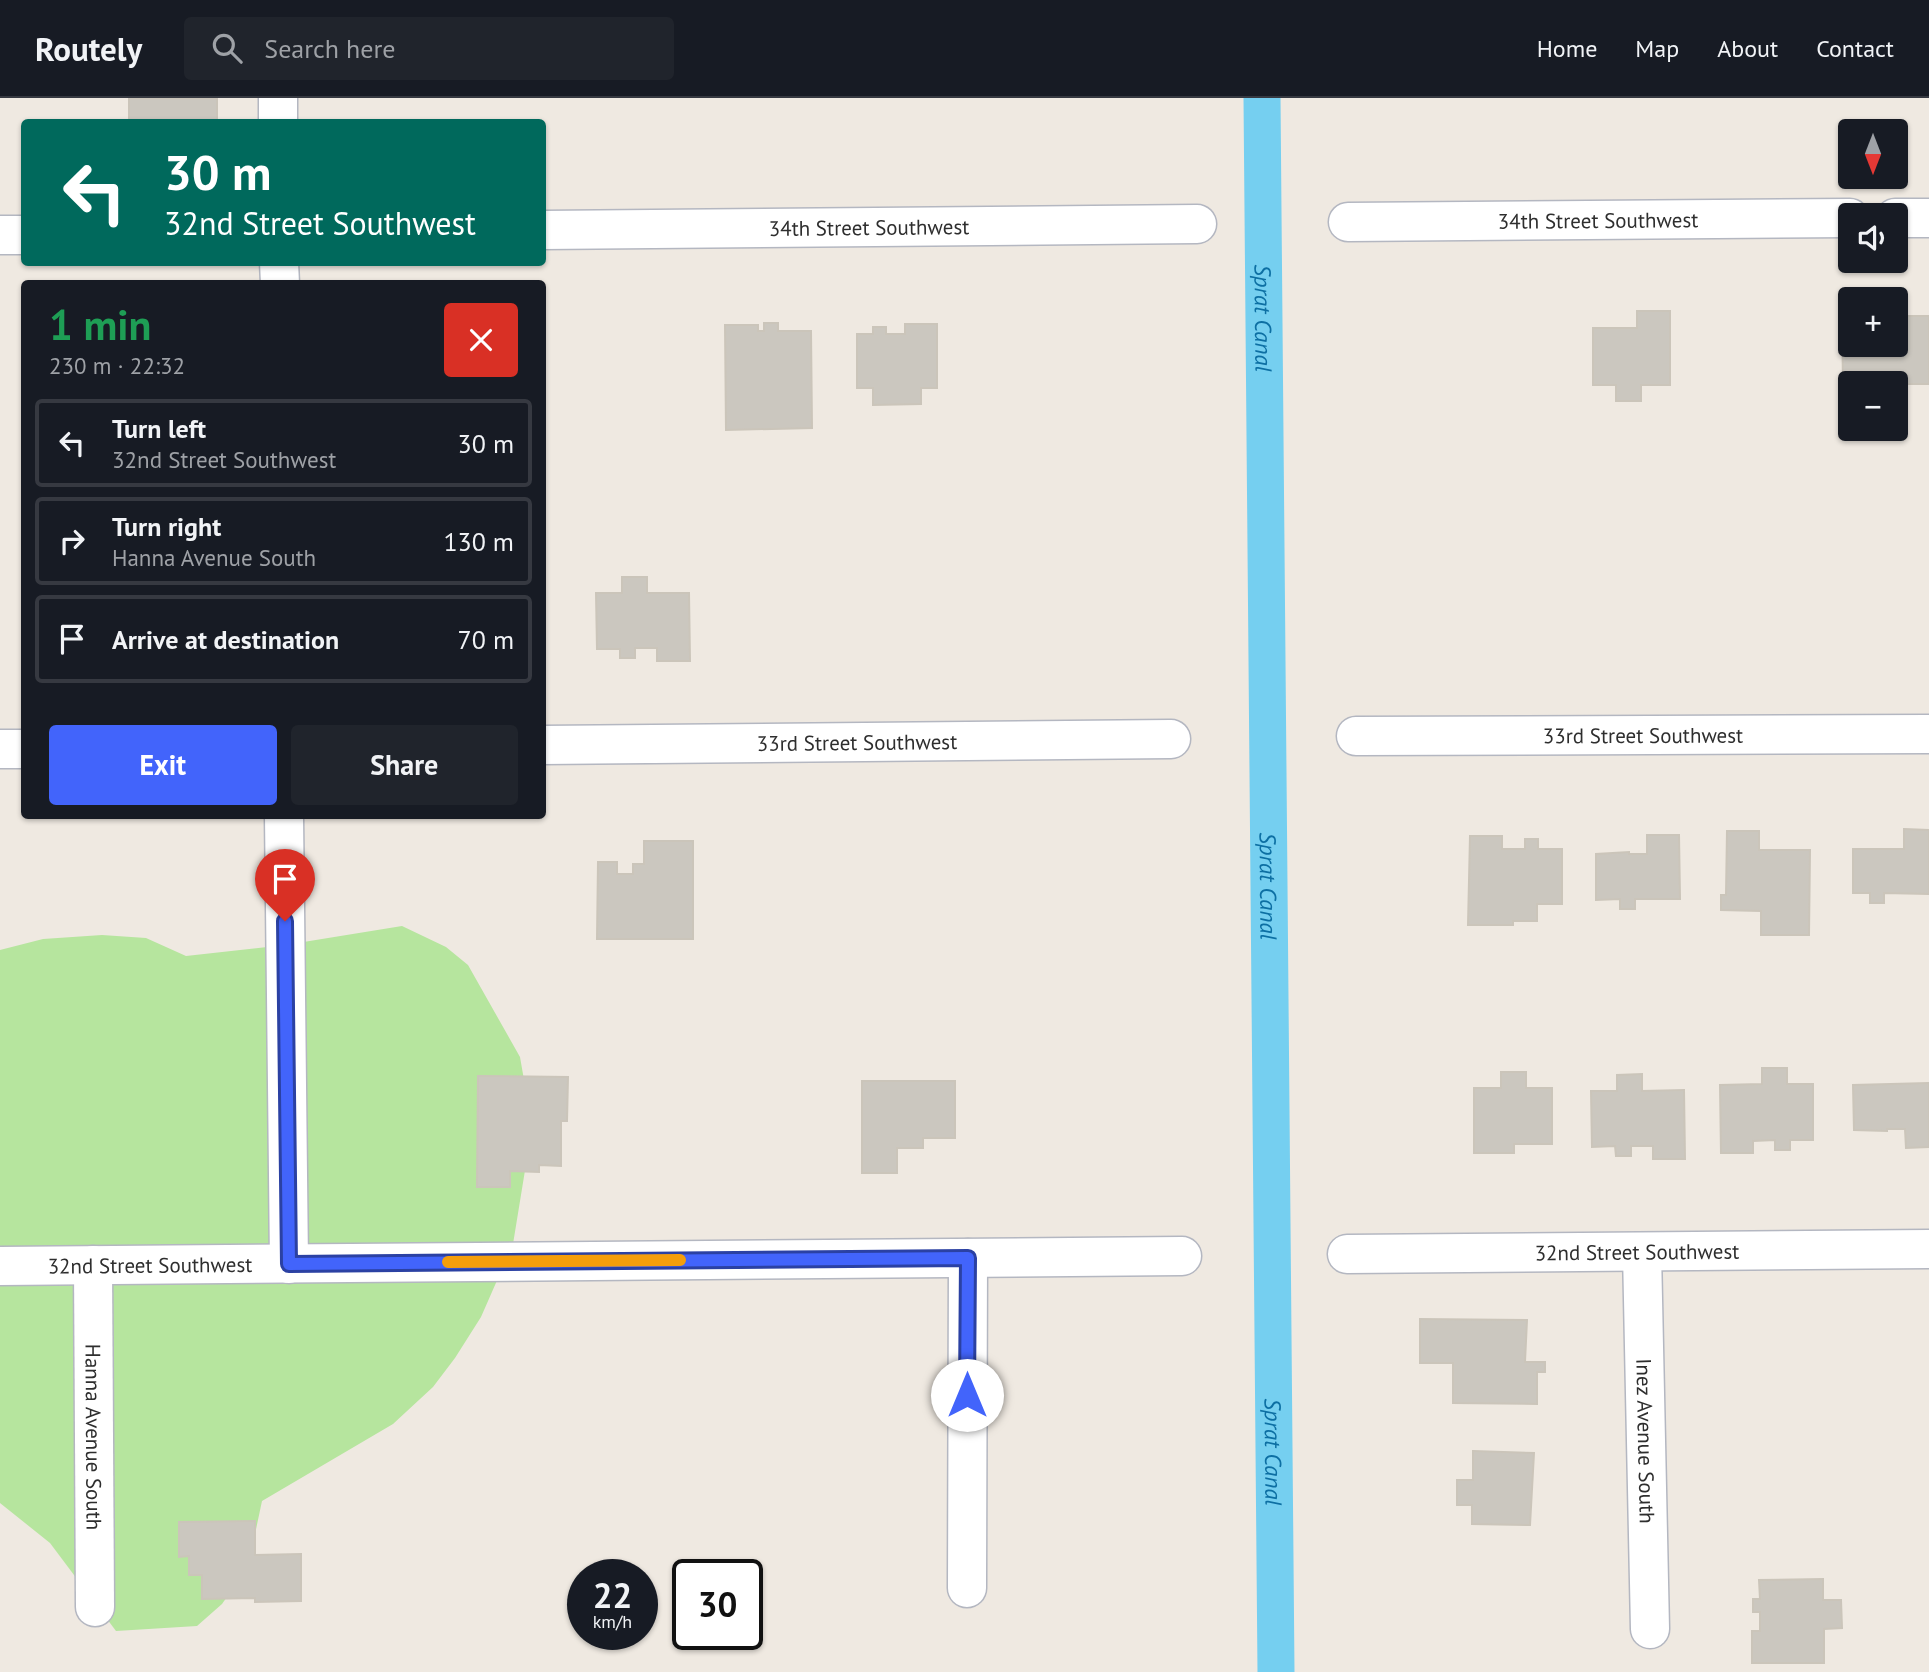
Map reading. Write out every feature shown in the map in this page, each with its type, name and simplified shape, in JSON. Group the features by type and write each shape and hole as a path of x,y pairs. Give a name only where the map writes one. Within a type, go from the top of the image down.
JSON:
{"street":[{"path":"278,98 278,119"},
{"name":"34th Street Southwest","path":"1348,222 1838,218"},
{"path":"1908,218 1929,218"},
{"name":"34th Street Southwest","path":"546,230 1197,224"},
{"path":"0,235 21,235"},
{"name":"33rd Street Southwest","path":"1356,736 1929,734"},
{"name":"33rd Street Southwest","path":"546,744 1171,739"},
{"path":"0,749 21,749"},
{"path":"284,819 289,1264"},
{"name":"32nd Street Southwest","path":"1347,1254 1929,1249"},
{"name":"Inez Avenue South","path":"1642,1252 1650,1629"},
{"name":"32nd Street Southwest","path":"0,1266 1182,1256"},
{"path":"967,1588 968,1258"},
{"name":"Hanna Avenue South","path":"93,1265 96,1607"}],"green space":[{"path":"402,926 446,947 468,965 520,1057 527,1097 528,1152 513,1244 481,1317 433,1387 393,1424 262,1501 248,1567 222,1604 197,1626 116,1631 50,1543 0,1503 0,950 43,939 102,935 146,938 186,956 285,945"}],"building":[{"path":"129,98 217,98 217,119 129,119"},
{"path":"1637,311 1670,311 1670,385 1641,385 1641,401 1616,401 1616,385 1593,385 1593,328 1637,328"},
{"path":"1908,316 1929,316 1929,384 1908,384 1908,371 1843,371 1843,357 1908,357"},
{"path":"764,323 778,323 778,331 811,331 812,428 726,430 725,325 758,325 758,331 764,331"},
{"path":"905,324 937,324 937,388 921,388 921,404 873,405 873,388 857,388 857,334 873,334 873,327 886,327 886,334 905,334"},
{"path":"622,577 647,577 647,593 689,593 690,661 657,661 657,648 635,648 635,658 620,658 620,649 597,649 596,593 622,593"},
{"path":"1904,829 1929,830 1929,894 1884,893 1884,903 1870,903 1870,893 1853,893 1853,849 1904,849"},
{"path":"1727,831 1759,831 1759,850 1810,850 1809,935 1761,935 1761,911 1721,910 1721,895 1726,895"},
{"path":"1647,835 1679,835 1680,899 1635,899 1635,909 1620,909 1620,899 1596,900 1596,854 1647,854"},
{"path":"1470,836 1502,836 1502,849 1525,849 1525,839 1538,839 1538,849 1562,849 1562,904 1537,904 1537,921 1513,921 1513,925 1468,925"},
{"path":"644,841 693,841 693,939 597,939 598,862 617,862 617,874 633,874 633,864 644,864"},
{"path":"1762,1068 1787,1068 1787,1084 1813,1084 1813,1140 1790,1140 1790,1150 1775,1150 1775,1140 1753,1141 1753,1153 1721,1153 1720,1085 1762,1084"},
{"path":"1501,1072 1526,1072 1526,1088 1552,1088 1552,1144 1514,1144 1514,1153 1474,1153 1474,1088 1501,1088"},
{"path":"1642,1074 1642,1091 1684,1090 1685,1159 1653,1159 1653,1146 1631,1146 1631,1156 1616,1156 1615,1146 1592,1147 1591,1091 1617,1091 1617,1075"},
{"path":"478,1076 568,1077 567,1121 561,1121 561,1166 539,1165 539,1172 510,1171 510,1187 477,1187"},
{"path":"862,1081 955,1081 955,1138 923,1138 923,1148 897,1148 897,1173 862,1173"},
{"path":"1929,1083 1929,1147 1906,1148 1905,1129 1854,1130 1853,1085"},
{"path":"1420,1319 1527,1320 1525,1362 1545,1362 1545,1372 1537,1372 1537,1404 1453,1403 1453,1363 1420,1363"},
{"path":"1473,1451 1534,1453 1530,1525 1472,1524 1472,1505 1457,1505 1457,1480 1473,1480"},
{"path":"255,1521 255,1555 301,1554 301,1601 202,1599 202,1575 189,1575 189,1556 179,1557 179,1522"},
{"path":"1823,1579 1823,1600 1841,1600 1842,1628 1824,1629 1824,1663 1752,1663 1752,1631 1760,1631 1760,1612 1753,1612 1753,1599 1760,1599 1759,1580"}],"waterway":[{"name":"Sprat Canal","path":"1262,98 1276,1672"}],"slow traffic":[{"path":"448,1262 680,1260"}],"route":[{"path":"285,921 289,1264 968,1258 967,1395"}]}
